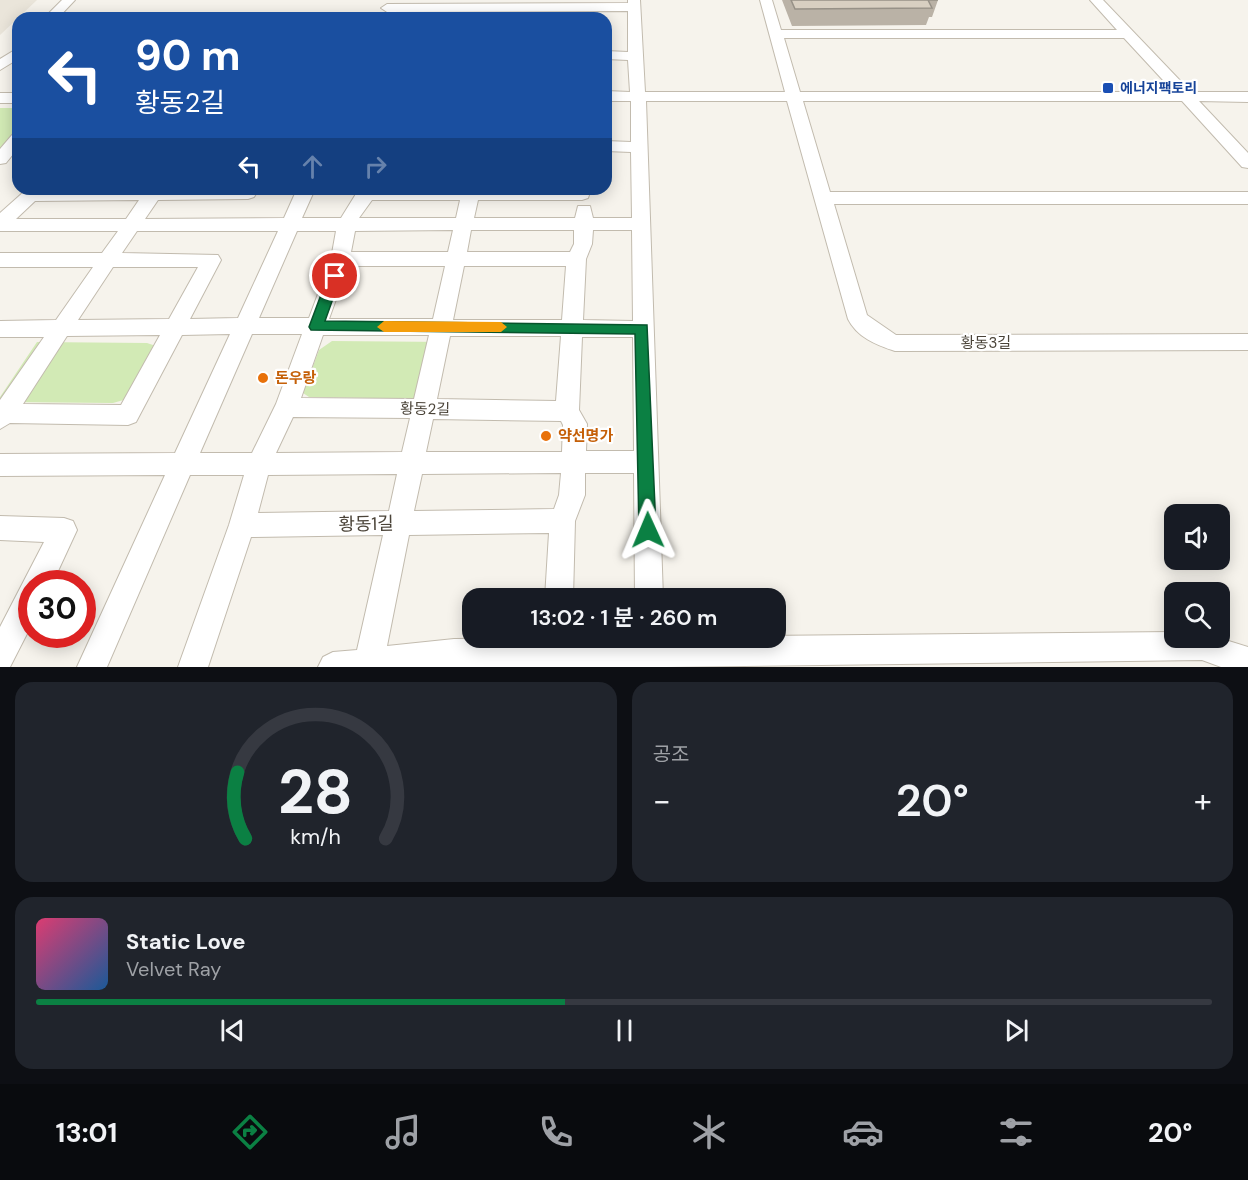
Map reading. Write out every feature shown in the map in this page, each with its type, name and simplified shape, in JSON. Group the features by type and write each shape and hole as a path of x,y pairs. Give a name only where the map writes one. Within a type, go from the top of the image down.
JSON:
{"street":[{"path":"57,12 69,0"},
{"name":"황동3길","path":"766,0 825,198 858,319 880,338 895,343 1248,342"},
{"path":"1096,0 1248,163"},
{"path":"387,9 590,8 635,3 649,588"},
{"path":"776,34 1126,34"},
{"path":"612,55 635,56"},
{"path":"0,66 12,57"},
{"path":"612,96 1248,97"},
{"path":"612,146 638,147"},
{"path":"0,159 12,147"},
{"path":"0,224 30,195"},
{"path":"36,195 66,195"},
{"path":"1,415 152,195"},
{"path":"92,667 304,195"},
{"path":"193,667 242,525 260,464 271,435 286,407 341,259 347,226 356,204 364,195"},
{"path":"369,662 470,195"},
{"path":"559,588 562,521 572,495 574,424 567,411 576,259 583,244 582,195"},
{"path":"825,198 1248,198"},
{"path":"0,224 347,226 640,224"},
{"path":"341,259 576,259"},
{"path":"0,260 211,260 128,415 1,415"},
{"path":"0,329 245,326 642,329"},
{"name":"황동2길","path":"286,407 567,411"},
{"path":"0,465 646,462"},
{"name":"황동1길","path":"242,525 562,521"},
{"path":"0,528 64,530 44,570"},
{"path":"2,649 18,620"},
{"path":"597,648 650,652 1202,646 1234,655 1248,662"},
{"path":"333,667 518,648"}],"shaded area":[{"path":"0,0 37,0 24,12 12,12 12,24 0,35"}],"green space":[{"path":"0,108 12,108 12,139 0,152"},
{"path":"332,341 448,342 435,399 309,397 303,393 319,350"},
{"path":"37,342 147,343 156,346 127,399 113,403 0,402 0,397"}],"building":[{"path":"791,0 928,0 932,8 795,9"}],"slow traffic":[{"path":"384,327 501,327"}],"place":[{"name":"에너지팩토리","path":"1108,88"},
{"name":"돈우랑","path":"263,378"},
{"name":"약선명가","path":"546,436"}],"route":[{"path":"335,276 316,327 642,329 648,530"}]}
